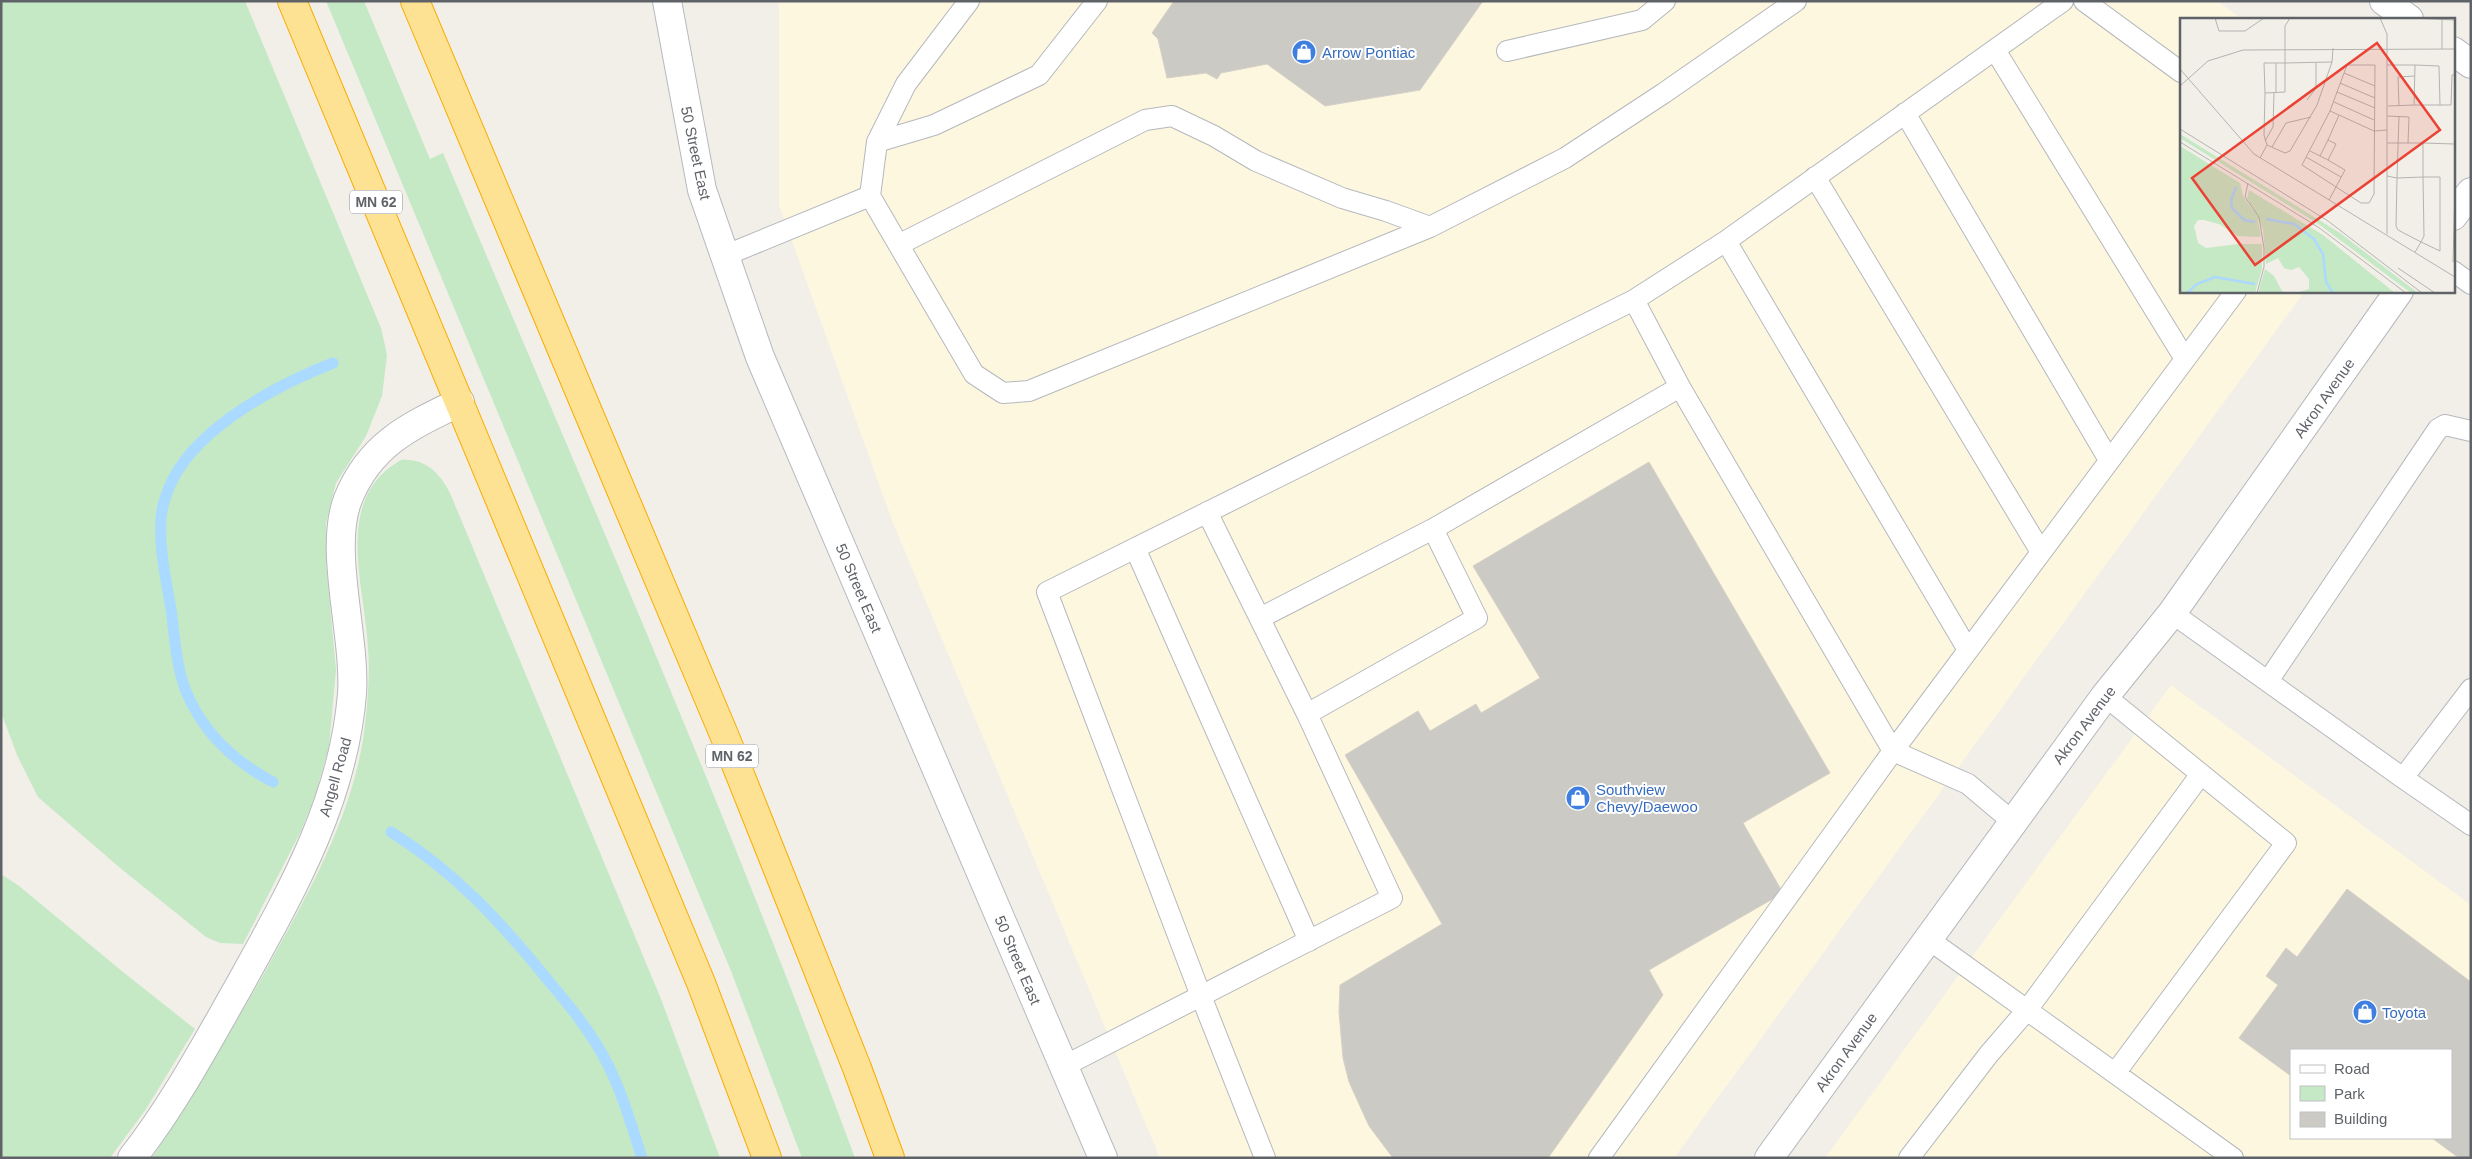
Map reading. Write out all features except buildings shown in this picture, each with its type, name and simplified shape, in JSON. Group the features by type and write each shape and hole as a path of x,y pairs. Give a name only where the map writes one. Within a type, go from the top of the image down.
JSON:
{"highway":[{"name":"MN 62","path":"292,1 701,983 767,1158"},
{"name":"MN 62","path":"415,1 725,737 857,1068 890,1158"}],"street":[{"name":"50 Street East","path":"666,1 702,190 760,357 1103,1158"},
{"path":"2384,1 2407,18"},
{"path":"2454,52 2471,64"},
{"path":"2454,215 2471,192"},
{"name":"Akron Avenue","path":"1769,1158 2105,696 2172,613 2398,292"},
{"name":"Angell Road","path":"132,1158 159,1119 224,1013 300,872 330,802 345,750 352,691 352,650 341,546 346,501 359,476 372,459 396,435 416,422 460,402"}],"lane":[{"path":"969,1 906,84 877,142 870,196 900,244 974,374 1003,393 1029,392 1430,227 1565,158 1664,93 1796,1"},
{"path":"877,142 934,125 1039,75 1097,1"},
{"path":"1506,52 1642,20 1665,1"},
{"path":"1265,1158 1047,592 1634,300 1726,241 2063,1"},
{"path":"2084,1 2180,71"},
{"path":"1995,50 2185,359"},
{"path":"1905,114 2110,460"},
{"path":"900,244 1144,120 1172,116 1214,136 1256,161 1342,198 1430,227"},
{"path":"1815,177 2041,552"},
{"path":"724,256 870,196"},
{"path":"1726,241 1968,650"},
{"path":"2454,272 2471,284"},
{"path":"1599,1158 1893,751 2235,292"},
{"path":"1634,300 1680,387 1893,751 1968,784 2013,822"},
{"path":"1260,618 1433,529 1680,387"},
{"path":"2268,681 2438,429 2445,425 2471,431"},
{"path":"1064,1066 1392,898 1307,714 1207,512"},
{"path":"1307,714 1477,618 1433,529"},
{"path":"1135,548 1309,941"},
{"path":"2172,613 2471,825"},
{"path":"2403,778 2471,689"},
{"path":"2105,696 2286,843 2116,1072"},
{"path":"1908,1158 1989,1054 2027,1010 2201,774"},
{"path":"1928,939 2116,1072 2233,1158"}],"shaded area":[{"path":"779,1 2217,1 2241,18 2180,18 2180,292 2304,292 1674,1158 1160,1158 893,523 779,205"},
{"path":"2171,685 2471,905 2471,1158 1825,1158"}],"green space":[{"path":"1,1 245,1 381,328 387,355 382,396 366,436 336,483 326,523 326,563 336,670 329,746 315,796 301,831 243,944 220,943 206,937 119,867 38,797 17,755 1,712"},
{"path":"326,1 364,1 430,159 443,153 707,779 758,904 855,1158 802,1158 731,971"},
{"path":"401,460 410,460 431,468 442,479 450,493 661,999 720,1158 152,1158 266,970 328,852 340,821 360,758 368,696 368,648 359,571 359,520 366,497 380,477"},
{"path":"1,874 19,886 195,1029 146,1109 110,1158 1,1158"}],"waterway":[{"path":"273,782 247,766 224,747 204,724 189,698 181,677 163,564 161,542 162,514 165,498 173,479 186,459 202,441 222,424 266,395 289,382 333,363"},
{"path":"391,832 435,863 475,899 512,937 572,1009 602,1053 613,1076 627,1111 642,1158"}],"place":[{"name":"Arrow Pontiac","path":"1304,52"},
{"name":"Southview Chevy/Daewoo","path":"1578,798"},
{"name":"Toyota","path":"2365,1012"}]}
